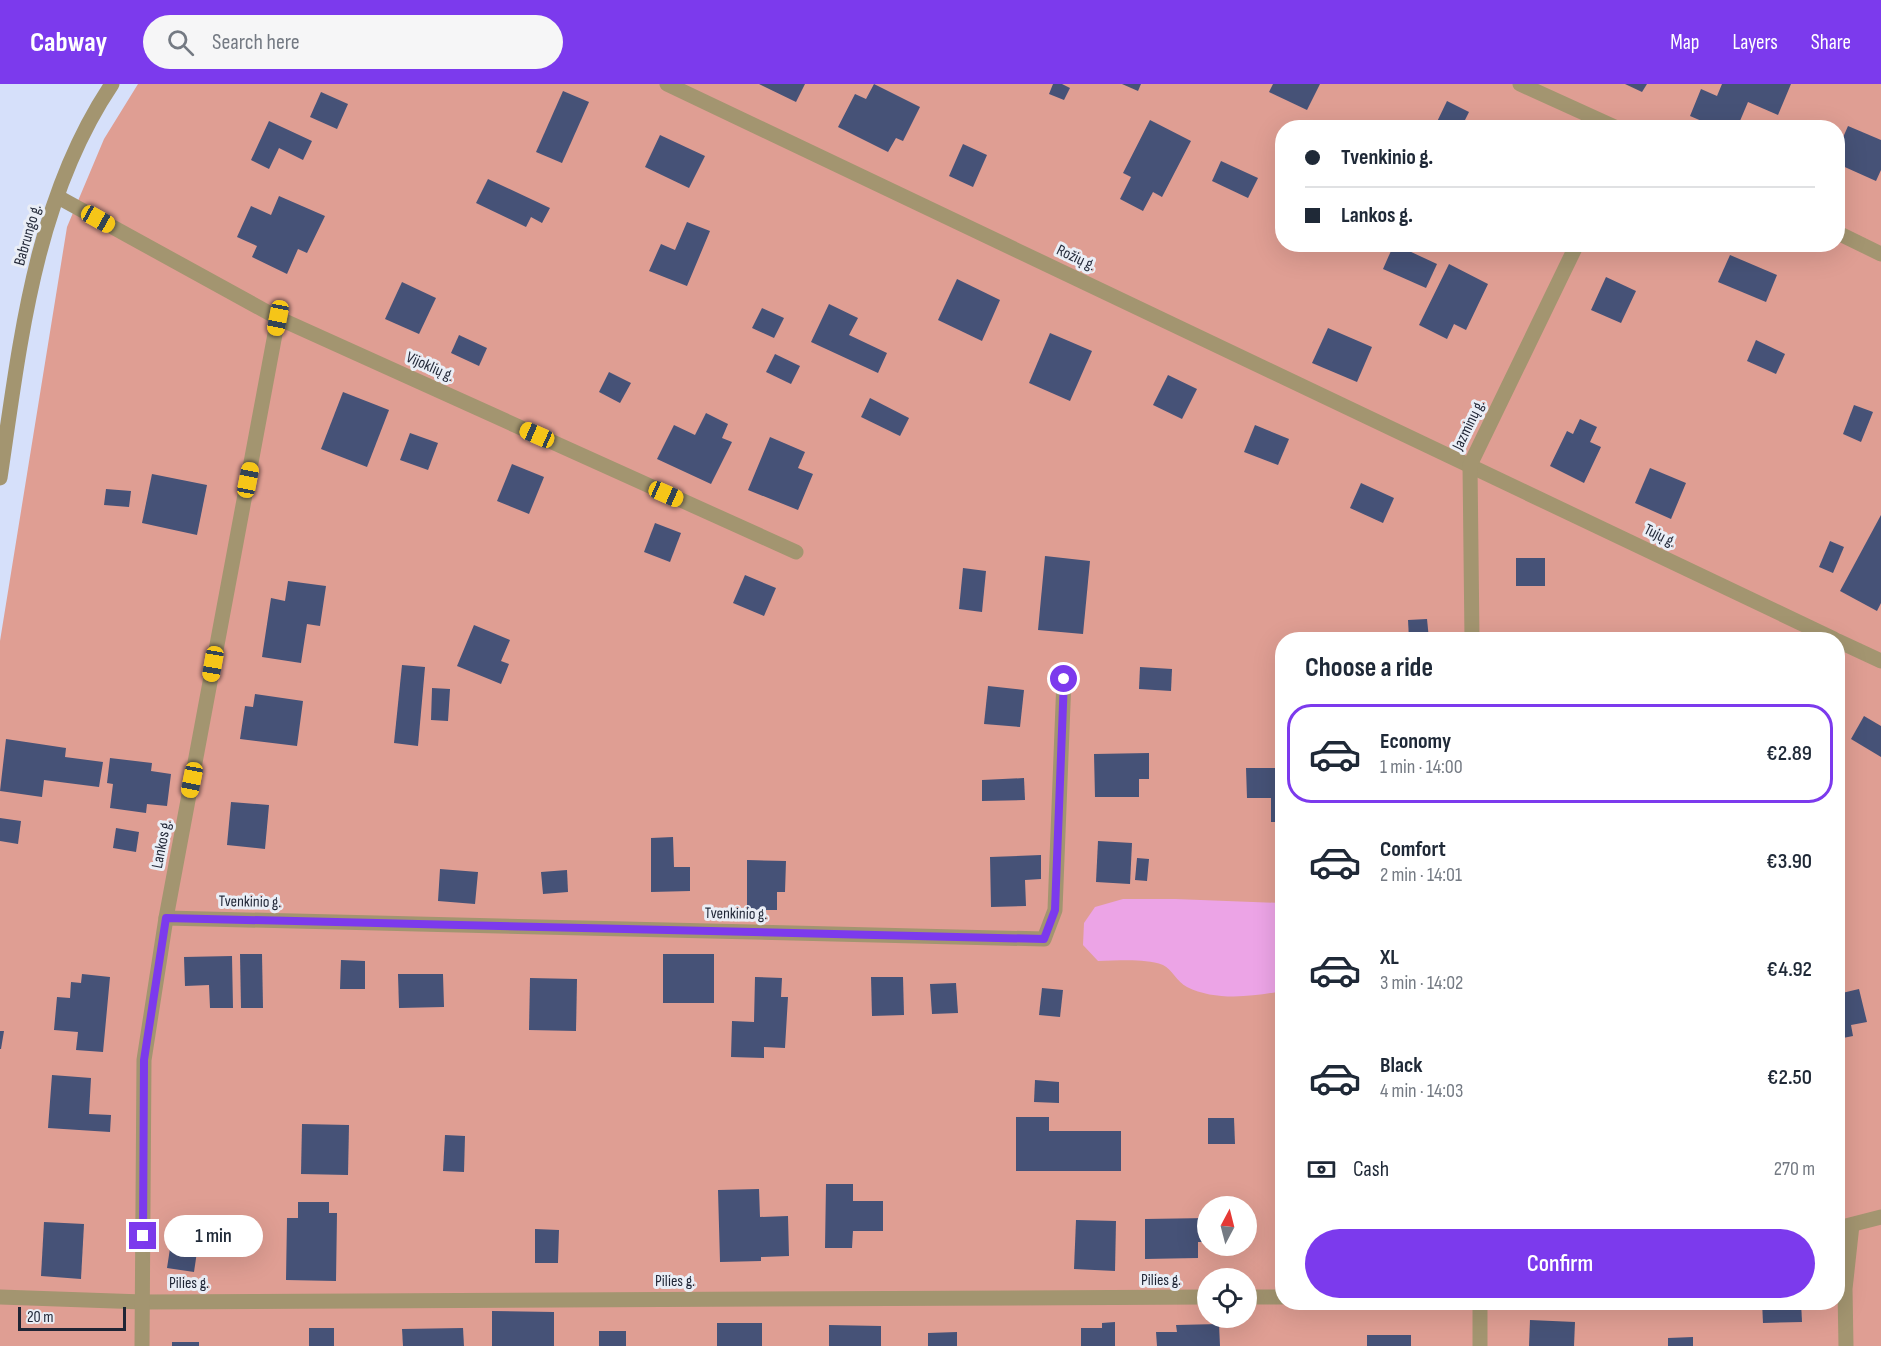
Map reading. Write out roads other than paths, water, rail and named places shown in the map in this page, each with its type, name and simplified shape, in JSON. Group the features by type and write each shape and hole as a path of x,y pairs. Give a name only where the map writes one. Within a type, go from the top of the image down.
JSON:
{"street":[{"name":"Babrungo g.","path":"0,478 23,326 40,248 79,142 112,84"},
{"name":"Rožių g.","path":"667,84 1470,465"},
{"path":"1520,84 1599,120"},
{"name":"Vijoklių g.","path":"58,197 278,318 795,552"},
{"path":"1845,236 1881,254"},
{"name":"Jazminų g.","path":"1472,632 1470,465 1573,252"},
{"name":"Lankos g.","path":"142,1346 144,1060 166,918 278,318"},
{"name":"Tujų g.","path":"1470,465 1819,632"},
{"name":"Tujų g.","path":"1845,644 1881,661"},
{"name":"Tvenkinio g.","path":"166,918 1044,939 1055,910 1064,679"},
{"path":"1846,1346 1845,1227 1881,1217"},
{"name":"Pilies g.","path":"0,1297 142,1302 1197,1297"},
{"path":"1257,1297 1275,1297"},
{"path":"1480,1310 1480,1346"}]}
